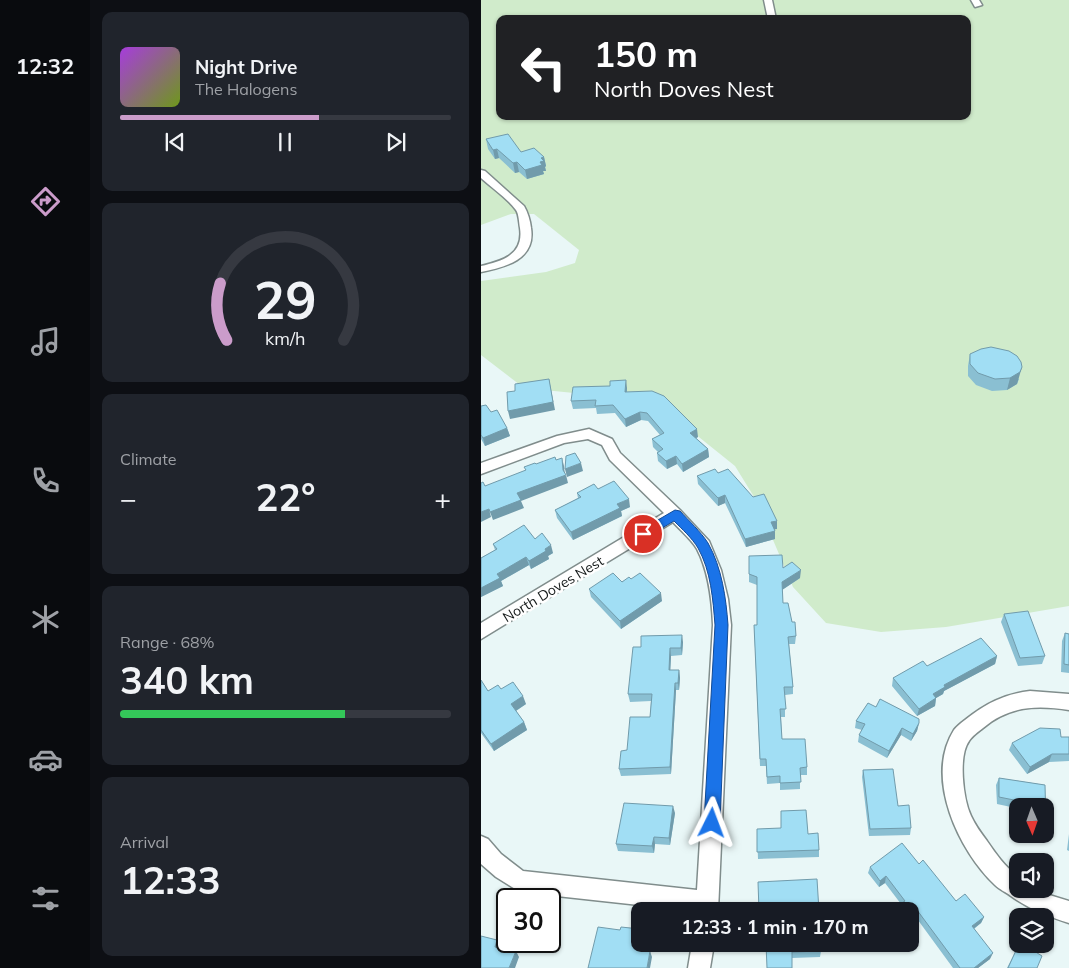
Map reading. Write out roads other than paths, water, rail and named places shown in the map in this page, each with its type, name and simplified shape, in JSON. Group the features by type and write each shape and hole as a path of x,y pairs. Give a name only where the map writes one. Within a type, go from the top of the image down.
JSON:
{"street":[{"path":"768,0 771,15"},
{"path":"481,173 520,208 523,213 527,241 524,250 514,259 499,266 481,269"},
{"path":"481,469 563,438 589,434 607,442 615,456 675,514 703,545 713,570 720,599 722,625 708,902"},
{"name":"North Doves Nest","path":"481,632 675,514"},
{"path":"1009,882 962,821 953,784 954,761 960,738 983,716 1010,701 1048,698 1069,702"},
{"path":"481,846 486,854 501,868 520,881 672,902"},
{"path":"1033,898 1041,903 1069,912"},
{"path":"699,968 702,952"}]}
